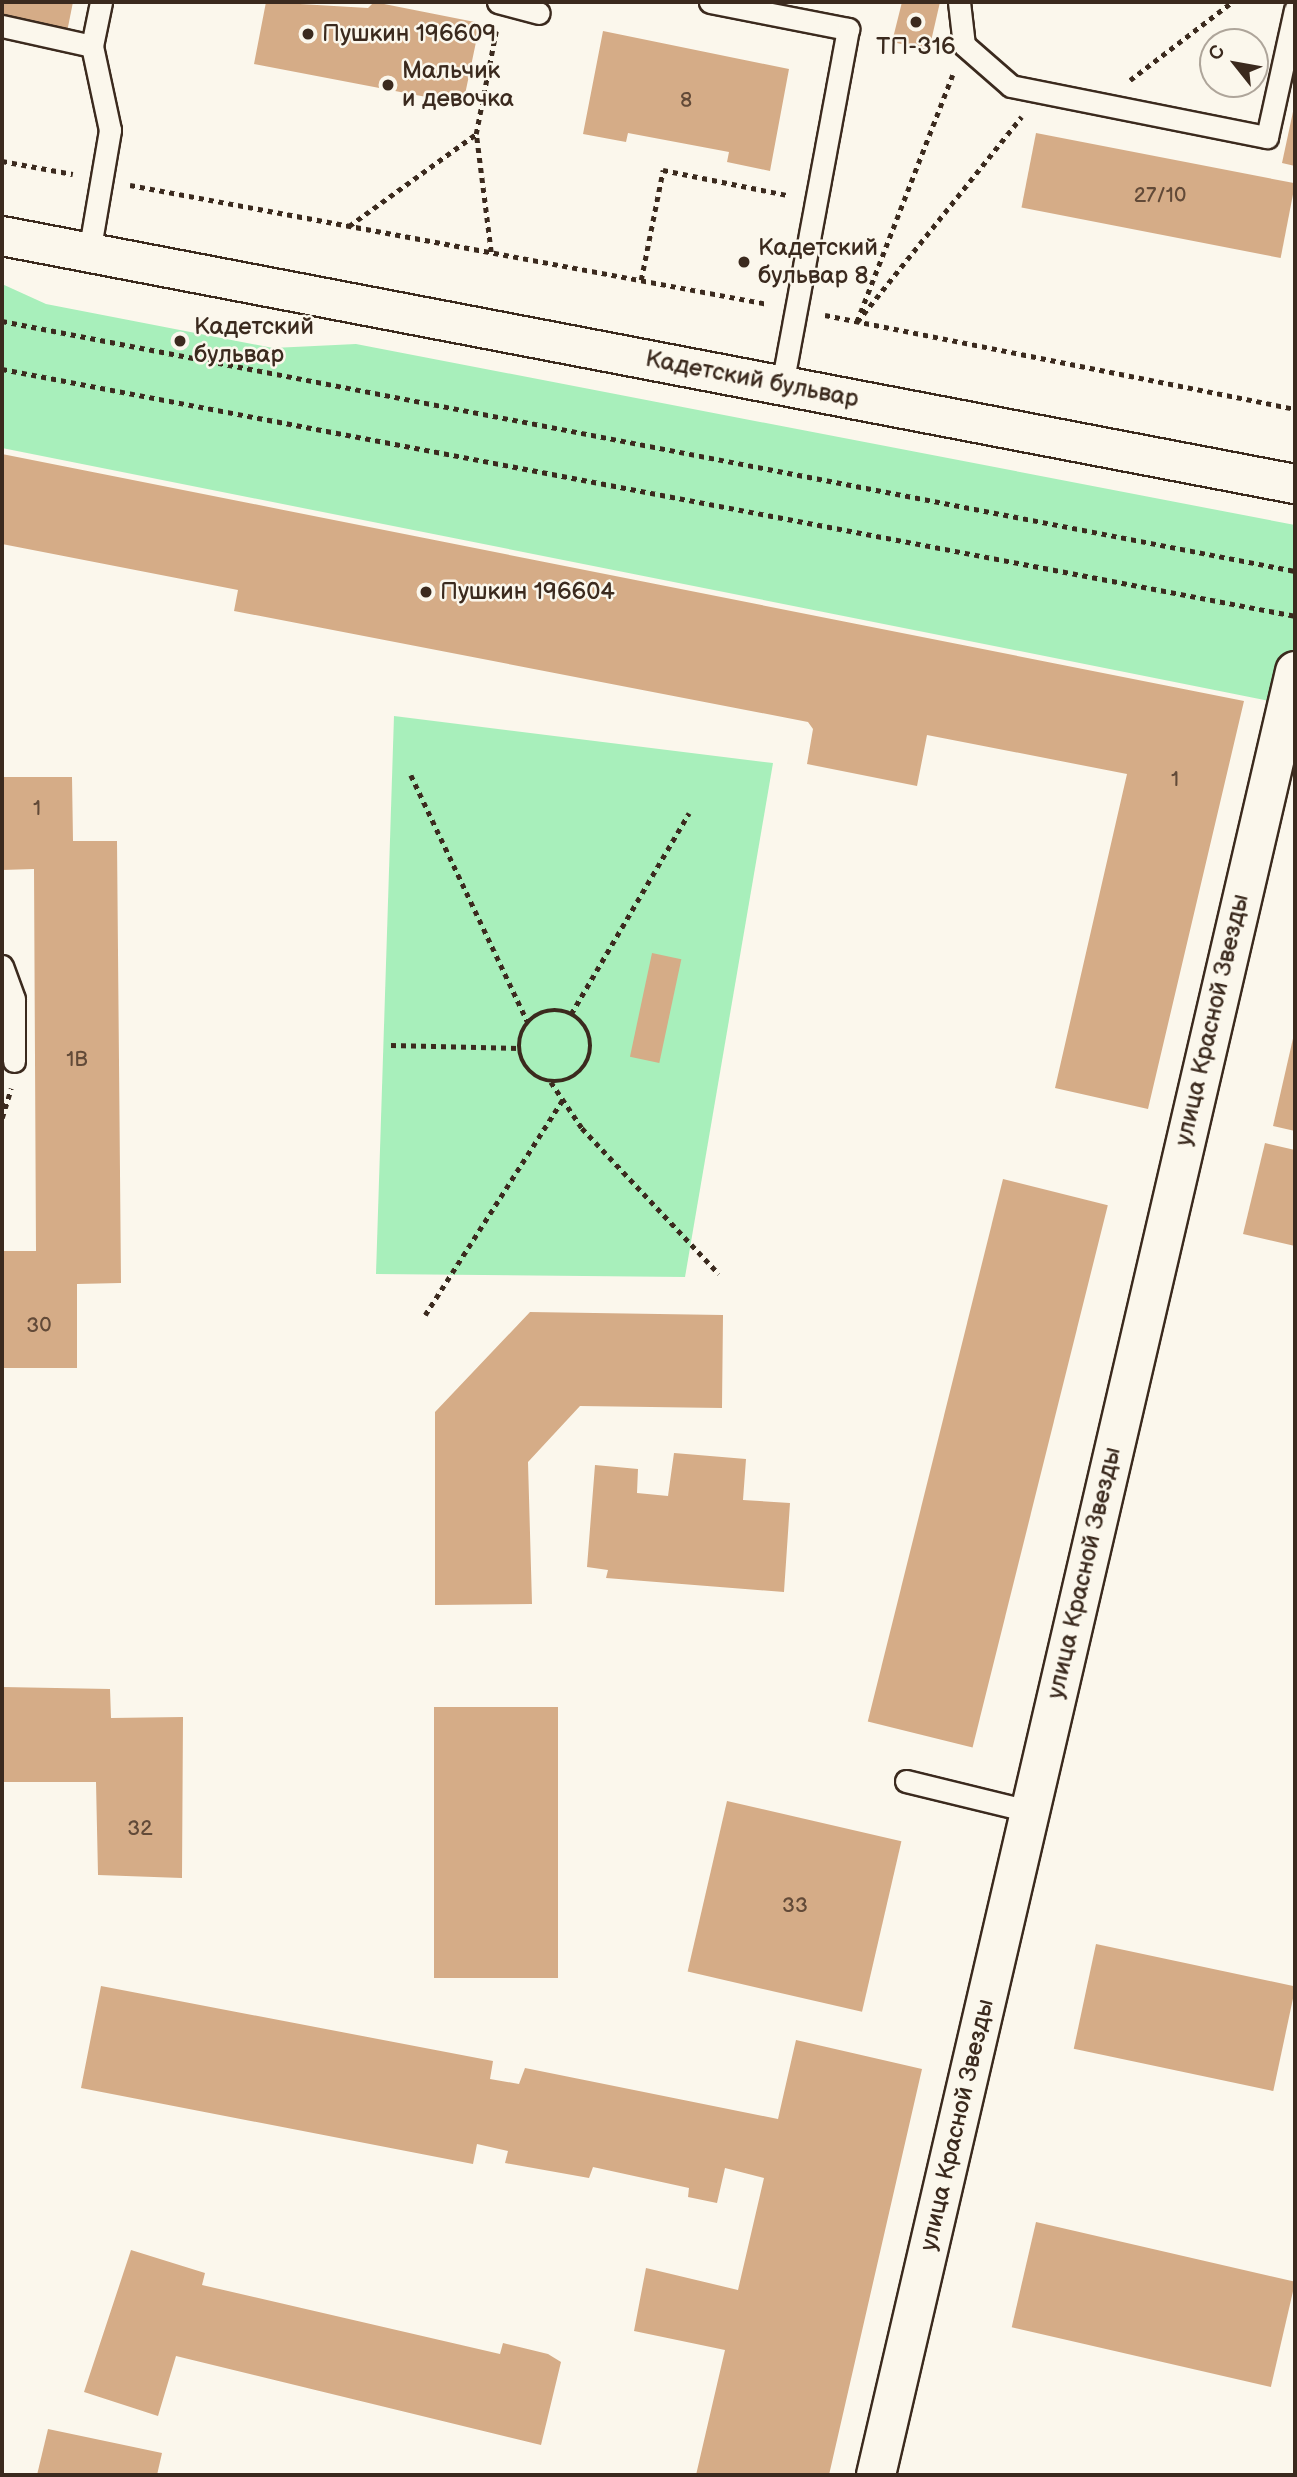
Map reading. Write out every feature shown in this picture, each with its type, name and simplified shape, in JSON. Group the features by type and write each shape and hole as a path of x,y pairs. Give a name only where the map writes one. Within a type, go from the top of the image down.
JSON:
{"street":[{"name":"Кадетский бульвар","path":"2,236 1295,484"},
{"name":"улица Красной Звезды","path":"876,2475 1295,671"}],"lane":[{"path":"89,253 110,130 92,46 101,2"},
{"path":"710,2 848,29 782,385"},
{"path":"958,2 964,45 1011,86 1267,137 1295,10"},
{"path":"499,4 539,13"},
{"path":"2,26 92,46"},
{"path":"2,966 14,999 14,1061"},
{"path":"906,1781 1029,1811"}],"path":[{"path":"1099,104 1232,2"},
{"path":"491,252 476,134 499,4"},
{"path":"857,322 964,45"},
{"path":"857,322 1041,92"},
{"path":"349,226 476,134"},
{"path":"2,161 795,309 1295,409"},
{"path":"641,280 663,170 815,201"},
{"path":"2,321 1295,571"},
{"path":"2,374 5,370 1295,616"},
{"path":"411,775 528,1023"},
{"path":"571,1014 689,813"},
{"path":"551,1082 572,1078 588,1062 587,1029 571,1014 548,1011 528,1023 520,1048 528,1069 551,1082 582,1128 719,1274"},
{"path":"391,1045 520,1048"},
{"path":"425,1315 563,1099"}],"green space":[{"path":"2,284 46,304 273,348 356,344 1295,525 1295,706 2,448"},
{"path":"394,716 773,763 685,1277 376,1274"}],"building":[{"path":"2,2 73,2 67,32 2,19"},
{"path":"266,2 368,8 374,2 480,23 463,104 254,64"},
{"name":"ТП-316","path":"902,2 940,2 929,50 892,42"},
{"path":"603,31 789,69 770,171 727,162 729,152 628,133 626,142 583,134"},
{"path":"1295,107 1295,166 1282,163"},
{"path":"1036,133 1295,183 1281,258 1021,208"},
{"path":"2,454 1244,701 1148,1109 1055,1088 1127,774 927,735 917,786 807,764 813,729 808,722 234,611 238,590 2,544"},
{"path":"2,777 72,777 73,841 117,841 121,1283 77,1284 77,1368 2,1368 2,1251 36,1251 34,869 2,870"},
{"path":"652,953 681,959 659,1063 630,1057"},
{"path":"1295,1034 1295,1131 1273,1126"},
{"path":"1265,1143 1295,1150 1295,1246 1243,1234"},
{"path":"1003,1179 1108,1205 973,1748 868,1721"},
{"path":"530,1312 723,1315 722,1408 580,1406 528,1462 532,1604 435,1605 435,1412"},
{"path":"674,1453 746,1459 743,1500 790,1503 784,1592 606,1578 608,1570 587,1567 595,1465 638,1469 637,1493 668,1496"},
{"path":"2,1687 110,1689 111,1718 183,1717 182,1878 98,1875 96,1782 2,1782"},
{"path":"434,1707 558,1707 558,1978 434,1978"},
{"path":"727,1801 901,1841 862,2012 688,1972"},
{"path":"1096,1944 1295,1986 1273,2091 1074,2049"},
{"path":"101,1986 493,2061 490,2079 519,2084 525,2068 778,2119 796,2040 922,2069 829,2475 696,2475 725,2350 634,2331 646,2268 738,2290 764,2178 725,2168 717,2203 688,2197 689,2188 593,2167 589,2178 505,2163 508,2151 477,2144 473,2164 81,2088"},
{"path":"1036,2222 1295,2282 1271,2387 1012,2327"},
{"path":"131,2250 205,2273 202,2285 500,2354 503,2343 548,2354 561,2362 541,2445 176,2356 158,2416 84,2392"},
{"path":"48,2429 162,2453 157,2475 37,2475"}],"place":[{"name":"ТП-316","path":"916,22"},
{"name":"Пушкин 196609","path":"308,34"},
{"name":"Мальчик и девочка","path":"388,85"},
{"name":"Кадетский бульвар 8","path":"744,262"},
{"name":"Кадетский бульвар","path":"180,341"},
{"name":"Пушкин 196604","path":"426,592"}]}
